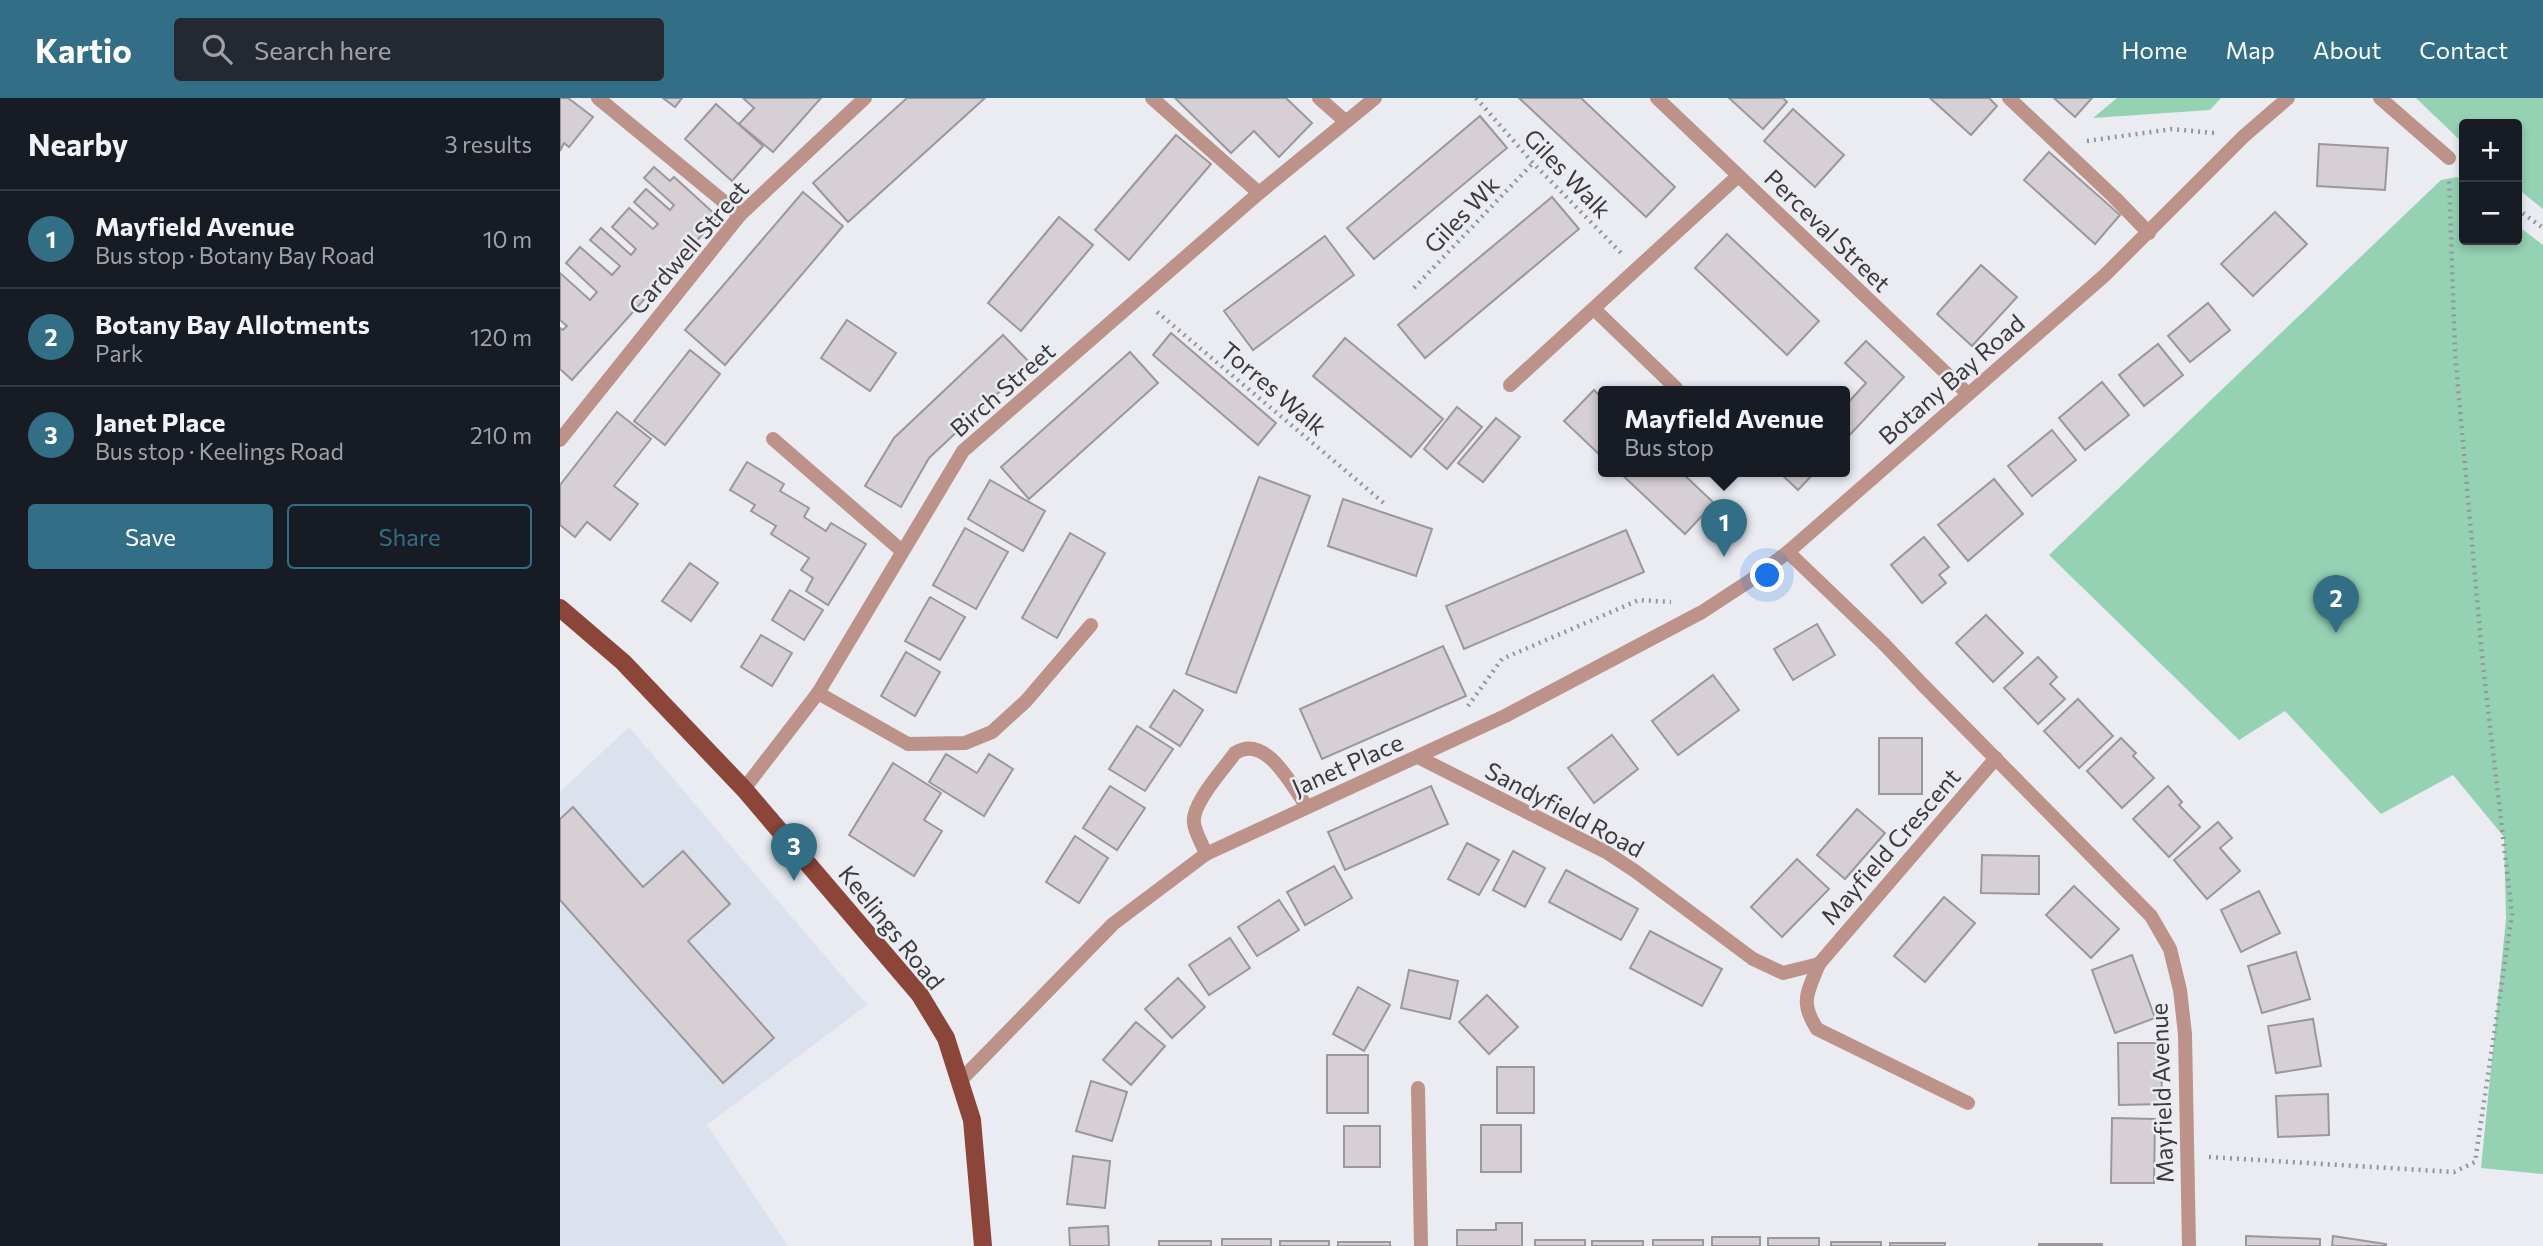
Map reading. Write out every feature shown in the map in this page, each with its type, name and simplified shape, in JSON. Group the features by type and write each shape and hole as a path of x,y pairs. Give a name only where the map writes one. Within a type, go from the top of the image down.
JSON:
{"main road":[{"name":"Keelings Road","path":"560,608 623,662 744,789 920,995 946,1038 972,1120 983,1246"}],"street":[{"path":"598,98 740,215"},
{"name":"Cardwell Street","path":"560,440 740,215 865,98"},
{"path":"1152,98 1259,193"},
{"path":"1319,98 1345,121"},
{"name":"Birch Street","path":"744,789 818,693 963,451 1259,193 1375,98"},
{"name":"Perceval Street","path":"1657,98 1968,394"},
{"path":"2009,98 2149,233"},
{"name":"Botany Bay Road","path":"1505,716 1713,605 1788,552 2096,283 2244,136 2288,98"},
{"path":"2380,98 2449,158"},
{"path":"1510,385 1738,176"},
{"path":"1594,309 1674,386"},
{"path":"773,439 902,551"},
{"name":"Mayfield Avenue","path":"1788,552 1884,644 2151,916 2170,949 2180,990 2185,1034 2189,1246"},
{"path":"818,693 908,744 965,743 992,732 1026,701 1091,625"},
{"name":"Janet Place","path":"961,1080 1113,924 1206,854 1505,716"},
{"path":"1206,854 1194,822 1197,808 1235,753 1242,749 1249,748 1266,754 1275,762 1307,807"},
{"name":"Sandyfield Road","path":"1418,757 1606,852 1753,959 1783,973 1819,964"},
{"name":"Mayfield Crescent","path":"1819,964 1996,758"},
{"path":"1819,964 1807,996 1806,1010 1817,1029 1968,1103"},
{"path":"1418,1088 1421,1246"}],"path":[{"name":"Giles Walk","path":"1476,98 1534,163 1638,270"},
{"path":"2058,145 2172,129 2244,136"},
{"path":"2187,1156 2454,1172 2475,1162 2512,914 2483,666 2455,353 2449,158"},
{"name":"Giles Wk","path":"1414,288 1534,163"},
{"path":"2522,212 2543,228"},
{"name":"Torres Walk","path":"1141,298 1385,504"},
{"path":"1439,747 1502,659 1639,600 1713,605"}],"shaded area":[{"path":"629,727 867,1005 707,1125 788,1246 560,1246 560,792"}],"green space":[{"path":"2117,98 2221,98 2210,110 2093,118"},
{"path":"2416,98 2543,98 2543,209 2522,192 2522,119 2459,119 2459,139"},
{"path":"2459,179 2459,245 2522,245 2522,229 2543,245 2543,1174 2481,1168 2506,919 2504,837 2453,775 2381,814 2285,711 2239,740 2049,555 2441,180"}],"building":[{"path":"560,98 568,98 593,117 569,147 564,143 560,151"},
{"path":"663,98 682,98 675,107"},
{"path":"743,98 821,98 773,152 739,124 754,108"},
{"path":"907,98 985,98 848,222 813,183"},
{"path":"1175,98 1286,98 1312,123 1279,157 1254,131 1231,153"},
{"path":"1519,98 1581,98 1675,187 1646,217"},
{"path":"1729,98 1783,98 1787,102 1763,129"},
{"path":"1930,98 1989,98 1997,106 1971,135"},
{"path":"2054,98 2092,98 2075,117"},
{"path":"716,104 763,146 732,181 685,139"},
{"path":"1793,109 1844,155 1815,187 1764,141"},
{"path":"1480,116 1507,148 1374,259 1347,228"},
{"path":"1176,135 1211,164 1129,260 1095,230"},
{"path":"2319,144 2388,148 2385,190 2317,186"},
{"path":"2049,152 2120,215 2095,244 2024,180"},
{"path":"654,167 670,181 674,177 718,217 572,380 560,369 560,328 563,330 567,326 560,320 560,273 590,300 597,292 566,263 580,247 612,275 620,266 590,240 601,228 631,255 636,249 612,227 629,208 653,229 658,224 634,202 646,189 670,210 674,205 644,178"},
{"path":"803,192 843,226 725,365 685,330"},
{"path":"1552,197 1579,229 1425,358 1398,325"},
{"path":"2275,212 2307,244 2253,296 2221,264"},
{"path":"1059,217 1093,245 1021,331 988,303"},
{"path":"1727,234 1819,321 1787,355 1695,268"},
{"path":"1325,236 1354,275 1253,350 1224,311"},
{"path":"1981,265 2017,297 1972,346 1937,314"},
{"path":"2208,303 2230,330 2190,362 2168,336"},
{"path":"847,320 896,353 870,391 821,358"},
{"path":"1171,333 1276,423 1258,445 1153,355"},
{"path":"1003,335 1030,363 929,458 901,507 865,486 894,438"},
{"path":"1345,338 1443,419 1411,457 1313,376"},
{"path":"1866,341 1904,377 1850,435 1850,401 1866,383 1845,363"},
{"path":"2158,344 2183,375 2144,406 2119,375"},
{"path":"690,350 720,374 665,445 634,421"},
{"path":"1130,352 1158,383 1029,499 1001,467"},
{"path":"2102,382 2129,415 2085,450 2059,418"},
{"path":"1594,390 1598,394 1598,453 1564,421"},
{"path":"1457,407 1482,427 1447,469 1424,449"},
{"path":"617,412 651,439 614,486 638,504 610,540 587,522 575,537 560,525 560,485"},
{"path":"1496,418 1520,437 1483,482 1458,463"},
{"path":"2052,430 2076,460 2032,496 2008,466"},
{"path":"747,462 784,484 780,491 809,508 804,517 826,531 831,523 866,544 828,605 806,591 813,578 801,570 809,558 771,534 776,526 751,511 755,505 730,490"},
{"path":"1259,477 1310,496 1236,693 1186,674"},
{"path":"1624,477 1686,477 1714,503 1685,534"},
{"path":"1784,477 1810,477 1798,490"},
{"path":"1994,479 2023,514 1968,561 1938,525"},
{"path":"990,480 1045,511 1023,551 968,519"},
{"path":"1343,499 1432,529 1416,576 1328,546"},
{"path":"965,528 1008,552 976,609 933,585"},
{"path":"1626,530 1644,572 1464,649 1446,606"},
{"path":"1070,533 1105,553 1057,638 1022,618"},
{"path":"1924,537 1949,567 1939,575 1946,583 1922,603 1891,565"},
{"path":"690,563 718,583 691,621 662,601"},
{"path":"790,590 823,610 804,640 772,620"},
{"path":"930,597 965,617 940,660 905,641"},
{"path":"1986,615 2023,653 1993,682 1956,643"},
{"path":"1817,624 1835,655 1793,680 1774,649"},
{"path":"761,635 792,653 772,686 741,667"},
{"path":"1443,646 1466,696 1322,759 1300,709"},
{"path":"906,652 940,672 915,716 881,696"},
{"path":"2038,657 2057,677 2050,684 2065,699 2038,724 2004,688"},
{"path":"1713,675 1739,710 1678,755 1652,721"},
{"path":"1174,690 1203,710 1180,746 1150,727"},
{"path":"2078,699 2113,736 2079,768 2044,731"},
{"path":"1137,726 1173,749 1145,791 1109,769"},
{"path":"1612,735 1638,769 1594,803 1568,768"},
{"path":"1879,738 1922,738 1922,794 1879,794"},
{"path":"2121,738 2136,753 2133,756 2154,778 2122,808 2087,771"},
{"path":"946,754 977,773 989,754 1013,769 984,816 929,782"},
{"path":"893,763 941,793 924,820 942,831 914,876 849,835"},
{"path":"1110,786 1145,808 1117,850 1083,828"},
{"path":"1431,786 1448,824 1345,870 1328,832"},
{"path":"2168,786 2182,802 2179,805 2200,827 2169,857 2133,819"},
{"path":"573,807 643,887 683,851 730,904 688,941 774,1038 723,1083 560,900 560,819"},
{"path":"1857,809 1885,833 1845,879 1817,855"},
{"path":"2218,822 2232,838 2220,848 2240,871 2207,899 2174,860"},
{"path":"1075,836 1108,858 1079,903 1046,882"},
{"path":"1467,843 1499,860 1479,895 1448,879"},
{"path":"1513,851 1545,868 1525,907 1493,890"},
{"path":"1982,855 2039,856 2039,894 1981,893"},
{"path":"1797,859 1829,889 1782,937 1751,907"},
{"path":"1334,866 1352,898 1305,925 1287,892"},
{"path":"1566,870 1638,909 1621,940 1549,902"},
{"path":"2074,886 2119,929 2091,958 2046,915"},
{"path":"2259,891 2280,933 2241,952 2221,910"},
{"path":"1944,897 1975,923 1925,982 1894,956"},
{"path":"1279,900 1299,930 1257,956 1238,927"},
{"path":"1650,931 1722,969 1702,1006 1630,968"},
{"path":"1230,938 1250,968 1209,995 1189,965"},
{"path":"2296,952 2310,999 2262,1013 2248,966"},
{"path":"2132,955 2155,1018 2115,1033 2092,970"},
{"path":"1409,970 1458,981 1450,1019 1401,1008"},
{"path":"1178,978 1205,1007 1172,1038 1145,1009"},
{"path":"1358,987 1390,1005 1364,1051 1333,1034"},
{"path":"1487,995 1518,1027 1489,1054 1459,1022"},
{"path":"2313,1019 2321,1066 2276,1073 2268,1026"},
{"path":"1136,1022 1165,1046 1131,1085 1103,1060"},
{"path":"2118,1043 2161,1043 2162,1104 2119,1105"},
{"path":"1327,1055 1368,1055 1368,1113 1327,1113"},
{"path":"1497,1067 1534,1067 1534,1113 1497,1113"},
{"path":"1091,1081 1127,1092 1112,1141 1076,1131"},
{"path":"2328,1094 2329,1135 2278,1137 2276,1096"},
{"path":"2112,1118 2155,1119 2154,1183 2111,1183"},
{"path":"1481,1125 1521,1125 1521,1172 1481,1172"},
{"path":"1344,1126 1380,1126 1380,1167 1344,1167"},
{"path":"1073,1156 1110,1161 1105,1208 1067,1204"},
{"path":"1496,1223 1522,1223 1522,1246 1457,1246 1457,1230 1496,1230"},
{"path":"1108,1226 1109,1246 1070,1246 1069,1228"},
{"path":"2246,1236 2320,1239 2320,1246 2246,1246"},
{"path":"2333,1236 2386,1244 2386,1246 2332,1246"},
{"path":"1712,1237 1760,1237 1760,1246 1712,1246"},
{"path":"1768,1238 1819,1238 1819,1246 1768,1246"},
{"path":"1222,1239 1271,1239 1271,1246 1222,1246"},
{"path":"1535,1240 1585,1240 1585,1246 1535,1246"},
{"path":"1653,1240 1703,1240 1703,1246 1653,1246"},
{"path":"1159,1241 1211,1241 1211,1246 1159,1246"},
{"path":"1280,1241 1329,1241 1329,1246 1280,1246"},
{"path":"1592,1241 1643,1241 1643,1246 1592,1246"},
{"path":"1338,1242 1390,1242 1390,1246 1338,1246"},
{"path":"1831,1242 1881,1242 1881,1246 1831,1246"},
{"path":"1890,1243 1945,1243 1945,1246 1890,1246"},
{"path":"2102,1244 2102,1246 2039,1246"}],"place":[{"name":"Mayfield Avenue","path":"1724,557"},
{"name":"Botany Bay Allotments","path":"2336,633"},
{"name":"Janet Place","path":"794,881"}]}
